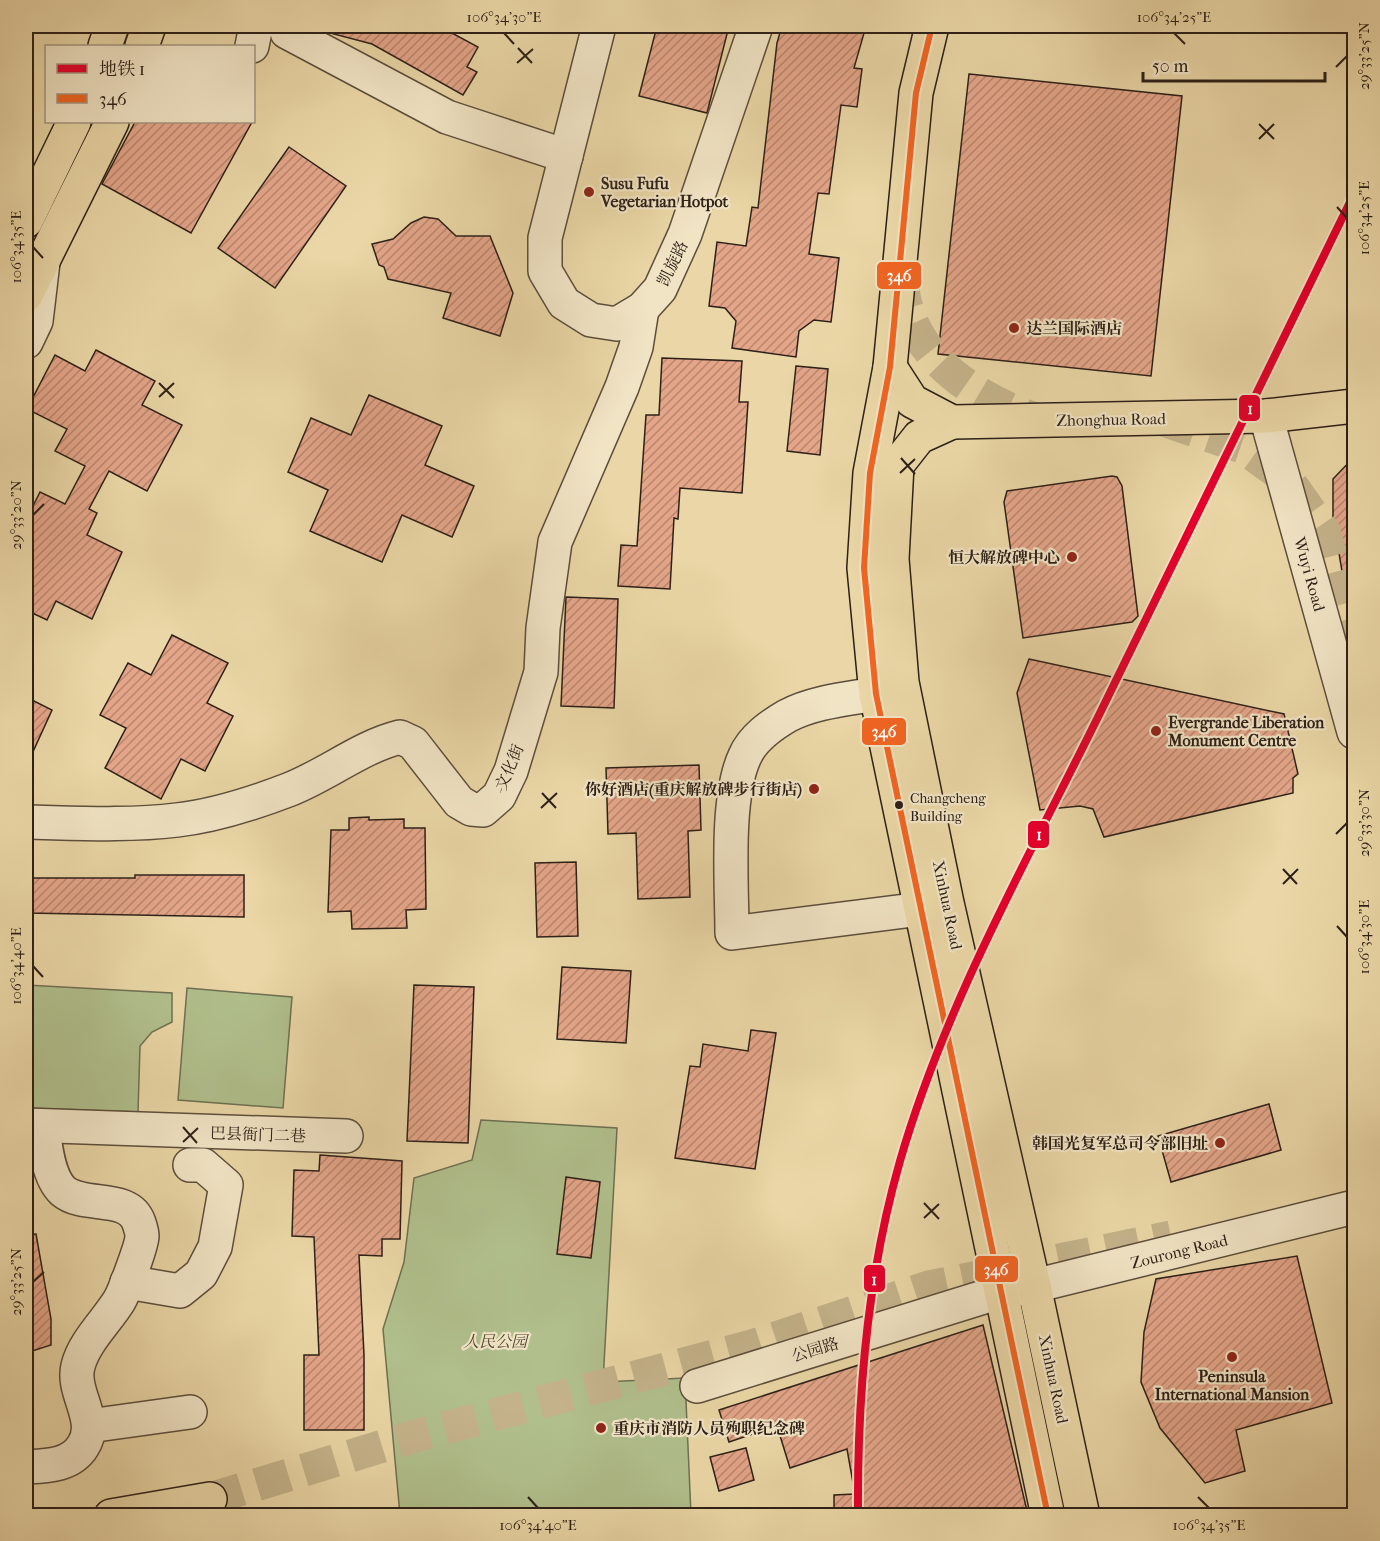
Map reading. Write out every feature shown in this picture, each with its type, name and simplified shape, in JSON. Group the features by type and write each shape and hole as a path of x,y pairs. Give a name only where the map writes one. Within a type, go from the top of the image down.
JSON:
{"main road":[{"path":"105,45 112,26"},
{"path":"142,45 149,26"},
{"name":"Xinhua Road","path":"932,26 916,93 890,367 870,472 864,568 876,694 921,909 1018,1288 1083,1515"},
{"path":"26,221 74,123"},
{"path":"26,295 112,123"},
{"name":"Zhonghua Road","path":"890,367 912,401 952,422 1266,416 1354,406"},
{"name":"Xinhua Road","path":"952,422 919,437 897,465 892,559 902,682 947,903 1018,1288 1048,1515"},
{"path":"111,1515 146,1513 210,1499"}],"street":[{"path":"252,45 256,26"},
{"path":"286,26 287,32 447,117 566,156"},
{"name":"凯旋路","path":"598,26 545,238 545,271 564,303 591,320 617,324 642,309 660,289 686,234 756,26"},
{"path":"26,342 36,321 43,261"},
{"name":"-文化街","path":"26,822 101,823 179,820 242,805 289,789 378,742 400,737 413,743 459,801 471,809 483,810 499,796 511,771 541,672 543,628 555,542 622,387 636,347 642,309"},
{"name":"Wuyi Road","path":"1266,416 1354,732"},
{"path":"876,694 812,707 788,715 760,734 745,755 737,780 734,814 732,933 921,909"},
{"path":"26,1467 56,1465 71,1458 83,1446 89,1426 78,1368 94,1334 121,1299 142,1237 139,1221 130,1210 115,1203 100,1204 81,1200 62,1190 34,1126"},
{"name":"巴县衙门二巷","path":"34,1126 346,1136"},
{"path":"127,1282 180,1291 201,1274 215,1247 226,1185 203,1165 190,1165"},
{"name":"Zourong Road","path":"1018,1288 1354,1207"},
{"name":"公园路","path":"697,1386 1018,1288"},
{"path":"89,1426 190,1412"}],"green space":[{"path":"26,985 172,993 172,1022 152,1032 140,1046 138,1112 26,1108"},
{"path":"187,988 292,997 283,1108 178,1100"},
{"name":"人民公园","path":"481,1120 617,1128 603,1382 685,1378 691,1515 400,1515 383,1329 404,1262 414,1178 472,1160"}],"building":[{"path":"329,26 439,26 478,47 467,67 477,72 463,95 372,44 330,33"},
{"path":"657,26 729,26 707,113 639,96"},
{"path":"782,26 866,26 854,68 862,69 857,107 841,105 829,194 818,193 809,254 839,258 831,322 814,320 799,331 796,357 732,348 736,321 725,308 709,306 717,242 746,246 752,207 758,208 777,43"},
{"path":"969,74 1182,96 1151,376 938,354"},
{"path":"134,123 251,123 191,233 102,184"},
{"path":"289,147 346,186 275,288 218,248"},
{"path":"424,217 438,219 456,236 490,236 513,293 500,336 443,318 451,293 388,279 384,267 379,265 372,244 393,239 411,223"},
{"path":"96,350 155,381 142,405 182,425 147,491 109,471 89,509 97,513 87,535 122,552 92,619 56,601 47,620 26,610 33,591 26,588 26,507 31,510 40,492 65,504 85,466 55,451 67,429 27,409 55,355 85,371"},
{"path":"662,358 742,361 739,402 748,402 742,493 680,488 678,519 674,518 670,589 618,586 621,545 637,546 646,415 659,415"},
{"path":"796,366 828,369 820,455 787,451"},
{"path":"369,395 442,426 425,465 474,486 452,537 402,515 382,562 310,531 328,490 288,472 311,418 351,435"},
{"path":"1354,457 1354,582 1344,583 1333,518 1333,479"},
{"name":"恒大解放碑中心","path":"1117,477 1122,486 1138,616 1132,622 1023,638 1004,502 1007,491"},
{"path":"566,597 618,599 614,708 561,706"},
{"path":"172,635 228,663 207,703 233,716 205,771 181,759 161,799 105,768 126,728 100,715 128,663 151,675"},
{"name":"Evergrande Liberation Monument Centre","path":"1029,659 1284,714 1298,774 1293,778 1293,793 1104,837 1093,809 1080,806 1040,810 1017,693"},
{"path":"26,697 52,710 26,767"},
{"path":"699,765 701,830 688,831 690,897 638,899 636,833 608,834 606,768"},
{"path":"369,817 369,820 404,819 404,828 425,828 426,909 406,910 407,928 352,929 351,911 328,912 331,830 349,830 349,818"},
{"path":"576,862 578,936 537,937 535,863"},
{"path":"135,875 244,875 244,917 26,913 26,878 135,878"},
{"path":"562,967 631,971 626,1043 557,1039"},
{"path":"414,985 474,987 468,1143 407,1141"},
{"path":"751,1030 776,1033 755,1169 675,1158 690,1066 700,1067 703,1044 748,1051"},
{"name":"韩国光复军总司令部旧址","path":"1269,1104 1281,1150 1171,1182 1158,1136"},
{"path":"320,1155 402,1161 400,1239 382,1239 382,1256 359,1255 364,1355 364,1430 304,1430 304,1355 319,1355 314,1237 292,1236 294,1170 319,1171"},
{"path":"566,1177 600,1182 591,1258 557,1254"},
{"path":"36,1234 51,1319 51,1345 26,1353 26,1235"},
{"name":"Peninsula International Mansion","path":"1297,1256 1332,1403 1236,1430 1245,1471 1205,1483 1160,1428 1141,1382 1144,1332 1156,1279"},
{"path":"983,1325 1028,1515 834,1515 834,1495 855,1494 847,1449 790,1468 777,1426 729,1442 719,1410"},
{"path":"746,1448 754,1480 719,1491 710,1457"}],"tunnel":[{"path":"902,276 906,303 915,328 928,349 966,385 989,399 1038,420"},
{"path":"1163,420 1242,447 1288,480 1324,531 1354,644"},
{"path":"210,1499 422,1434 755,1345 929,1287 1171,1237"}],"metro line":[{"name":"1","path":"858,1516 862,1381 872,1292 889,1204 919,1102 941,1044 991,931 1134,645 1354,194"}],"transit line":[{"name":"346","path":"932,26 916,93 890,367 870,473 864,568 876,694 1048,1516"}],"place":[{"name":"Susu Fufu Vegetarian Hotpot","path":"589,192"},
{"name":"达兰国际酒店","path":"1014,328"},
{"name":"恒大解放碑中心","path":"1072,557"},
{"name":"Evergrande Liberation Monument Centre","path":"1156,731"},
{"name":"你好酒店(重庆解放碑步行街店)","path":"814,789"},
{"name":"Changcheng Building","path":"899,805"},
{"name":"韩国光复军总司令部旧址","path":"1220,1143"},
{"name":"Peninsula International Mansion","path":"1232,1357"},
{"name":"重庆市消防人员殉职纪念碑","path":"601,1428"}]}
